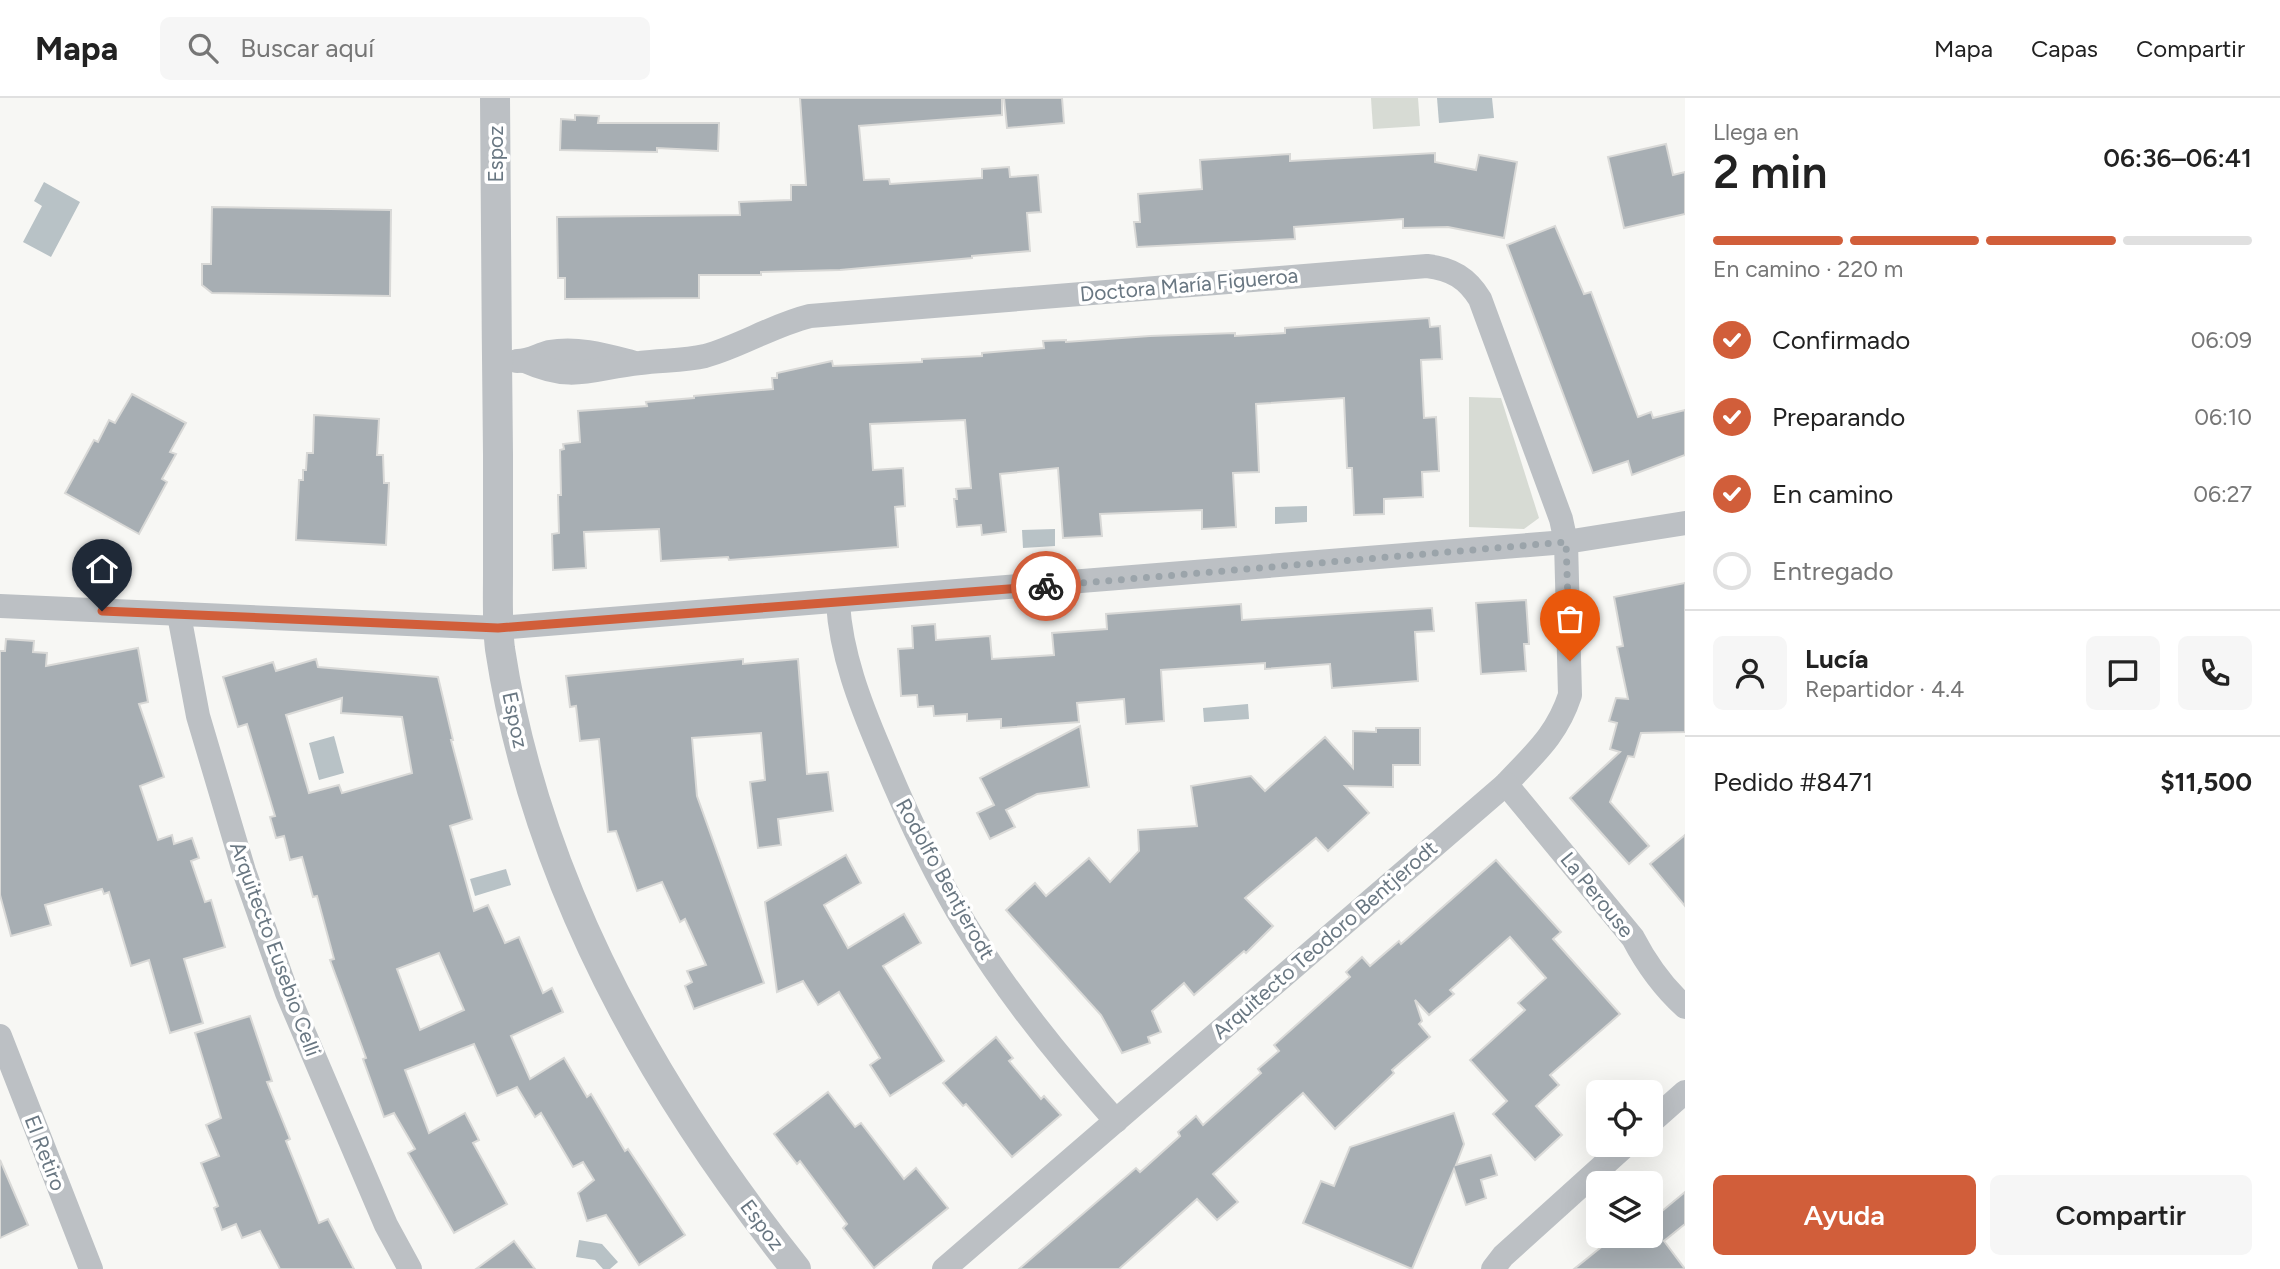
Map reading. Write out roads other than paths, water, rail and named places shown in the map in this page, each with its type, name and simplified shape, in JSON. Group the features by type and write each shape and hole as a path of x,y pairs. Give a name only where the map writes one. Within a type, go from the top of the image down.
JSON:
{"street":[{"name":"Espoz","path":"495,98 511,360 498,628 516,729 554,860 596,955 655,1065 698,1135 737,1192 796,1269"},
{"name":"Doctora María Figueroa","path":"511,360 569,374 589,373 636,363 703,356 785,322 810,316 1440,267 1463,278 1480,299 1561,519 1566,542"},
{"path":"0,606 498,628 838,603 1566,542 1685,523"},
{"name":"Arquitecto Teodoro Bentjerodt","path":"944,1269 1506,784 1553,734 1570,695 1566,542"},
{"name":"Rodolfo Bentjerodt","path":"838,603 848,665 860,701 897,792 940,878 995,971 1116,1121"},
{"name":"Arquitecto Eusebio Celli","path":"179,615 198,716 244,871 283,981 386,1225 410,1269"},
{"name":"La Perouse","path":"1506,784 1633,938 1648,967 1665,989 1685,1007"},
{"name":"El Retiro","path":"0,1036 91,1269"},
{"path":"1663,1111 1685,1092"},
{"path":"1493,1269 1503,1256 1613,1157"}]}
